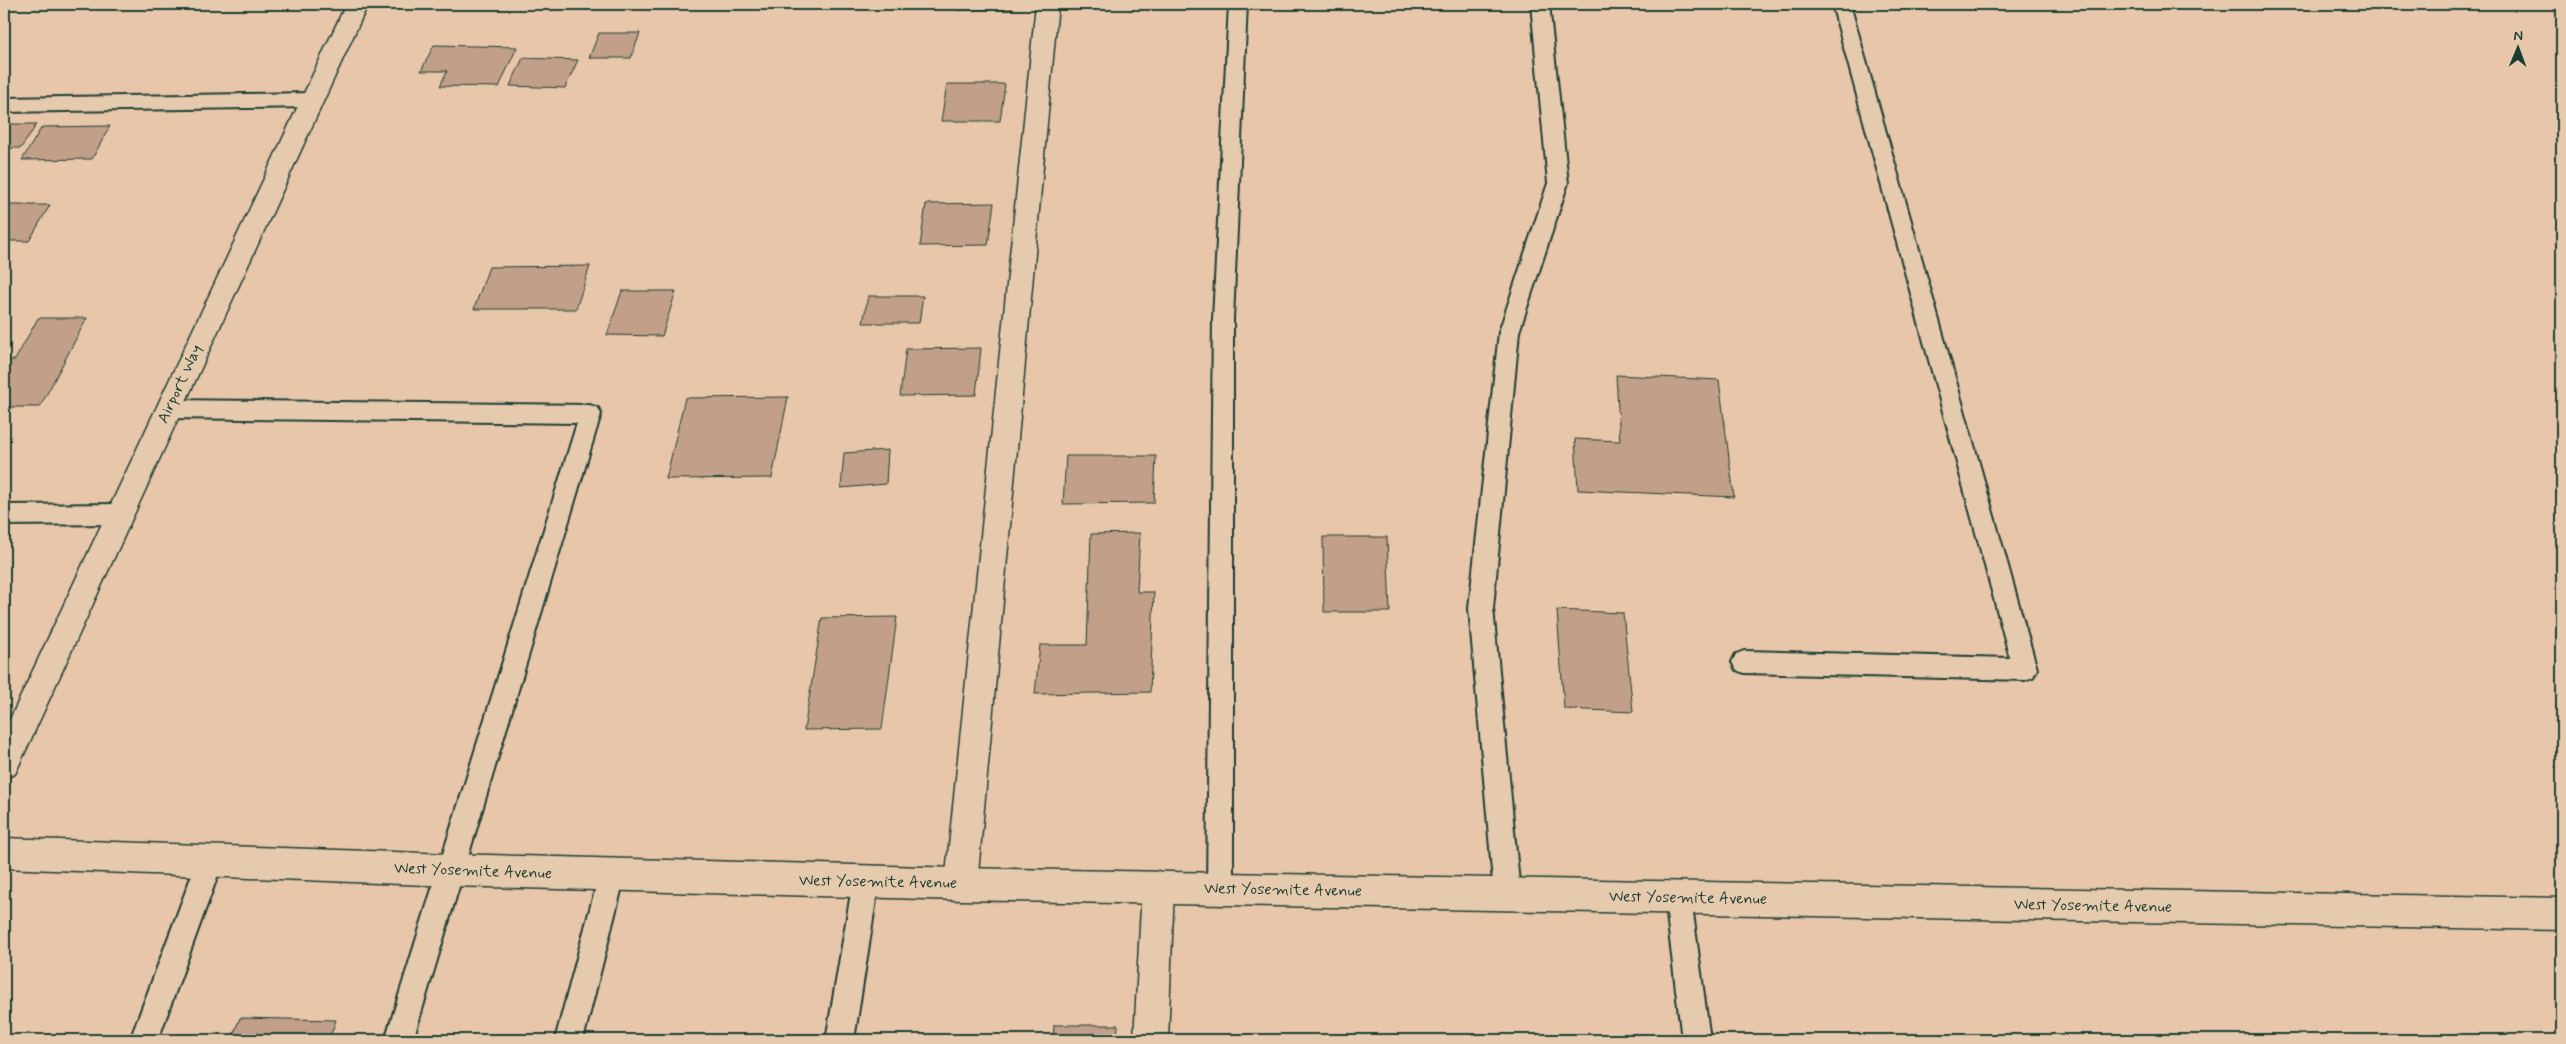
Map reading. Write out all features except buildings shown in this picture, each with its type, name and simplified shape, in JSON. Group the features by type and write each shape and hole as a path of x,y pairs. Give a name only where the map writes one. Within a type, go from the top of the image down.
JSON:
{"main road":[{"name":"Airport Way","path":"4,764 357,4"},
{"path":"961,884 1047,4"},
{"name":"West Yosemite Avenue","path":"4,853 451,870 961,884 2562,914"},
{"path":"1152,1040 1158,887"}],"lane":[{"path":"1220,888 1223,319 1238,4"},
{"path":"1507,894 1481,608 1508,332 1558,183 1540,4"},
{"path":"1744,662 2025,669 1841,4"},
{"path":"4,105 312,100"},
{"path":"168,409 590,414 399,1040"},
{"path":"4,515 120,514"},
{"path":"144,1040 210,861"},
{"path":"569,1040 612,875"},
{"path":"840,1040 866,881"},
{"path":"1678,898 1696,1040"}]}
